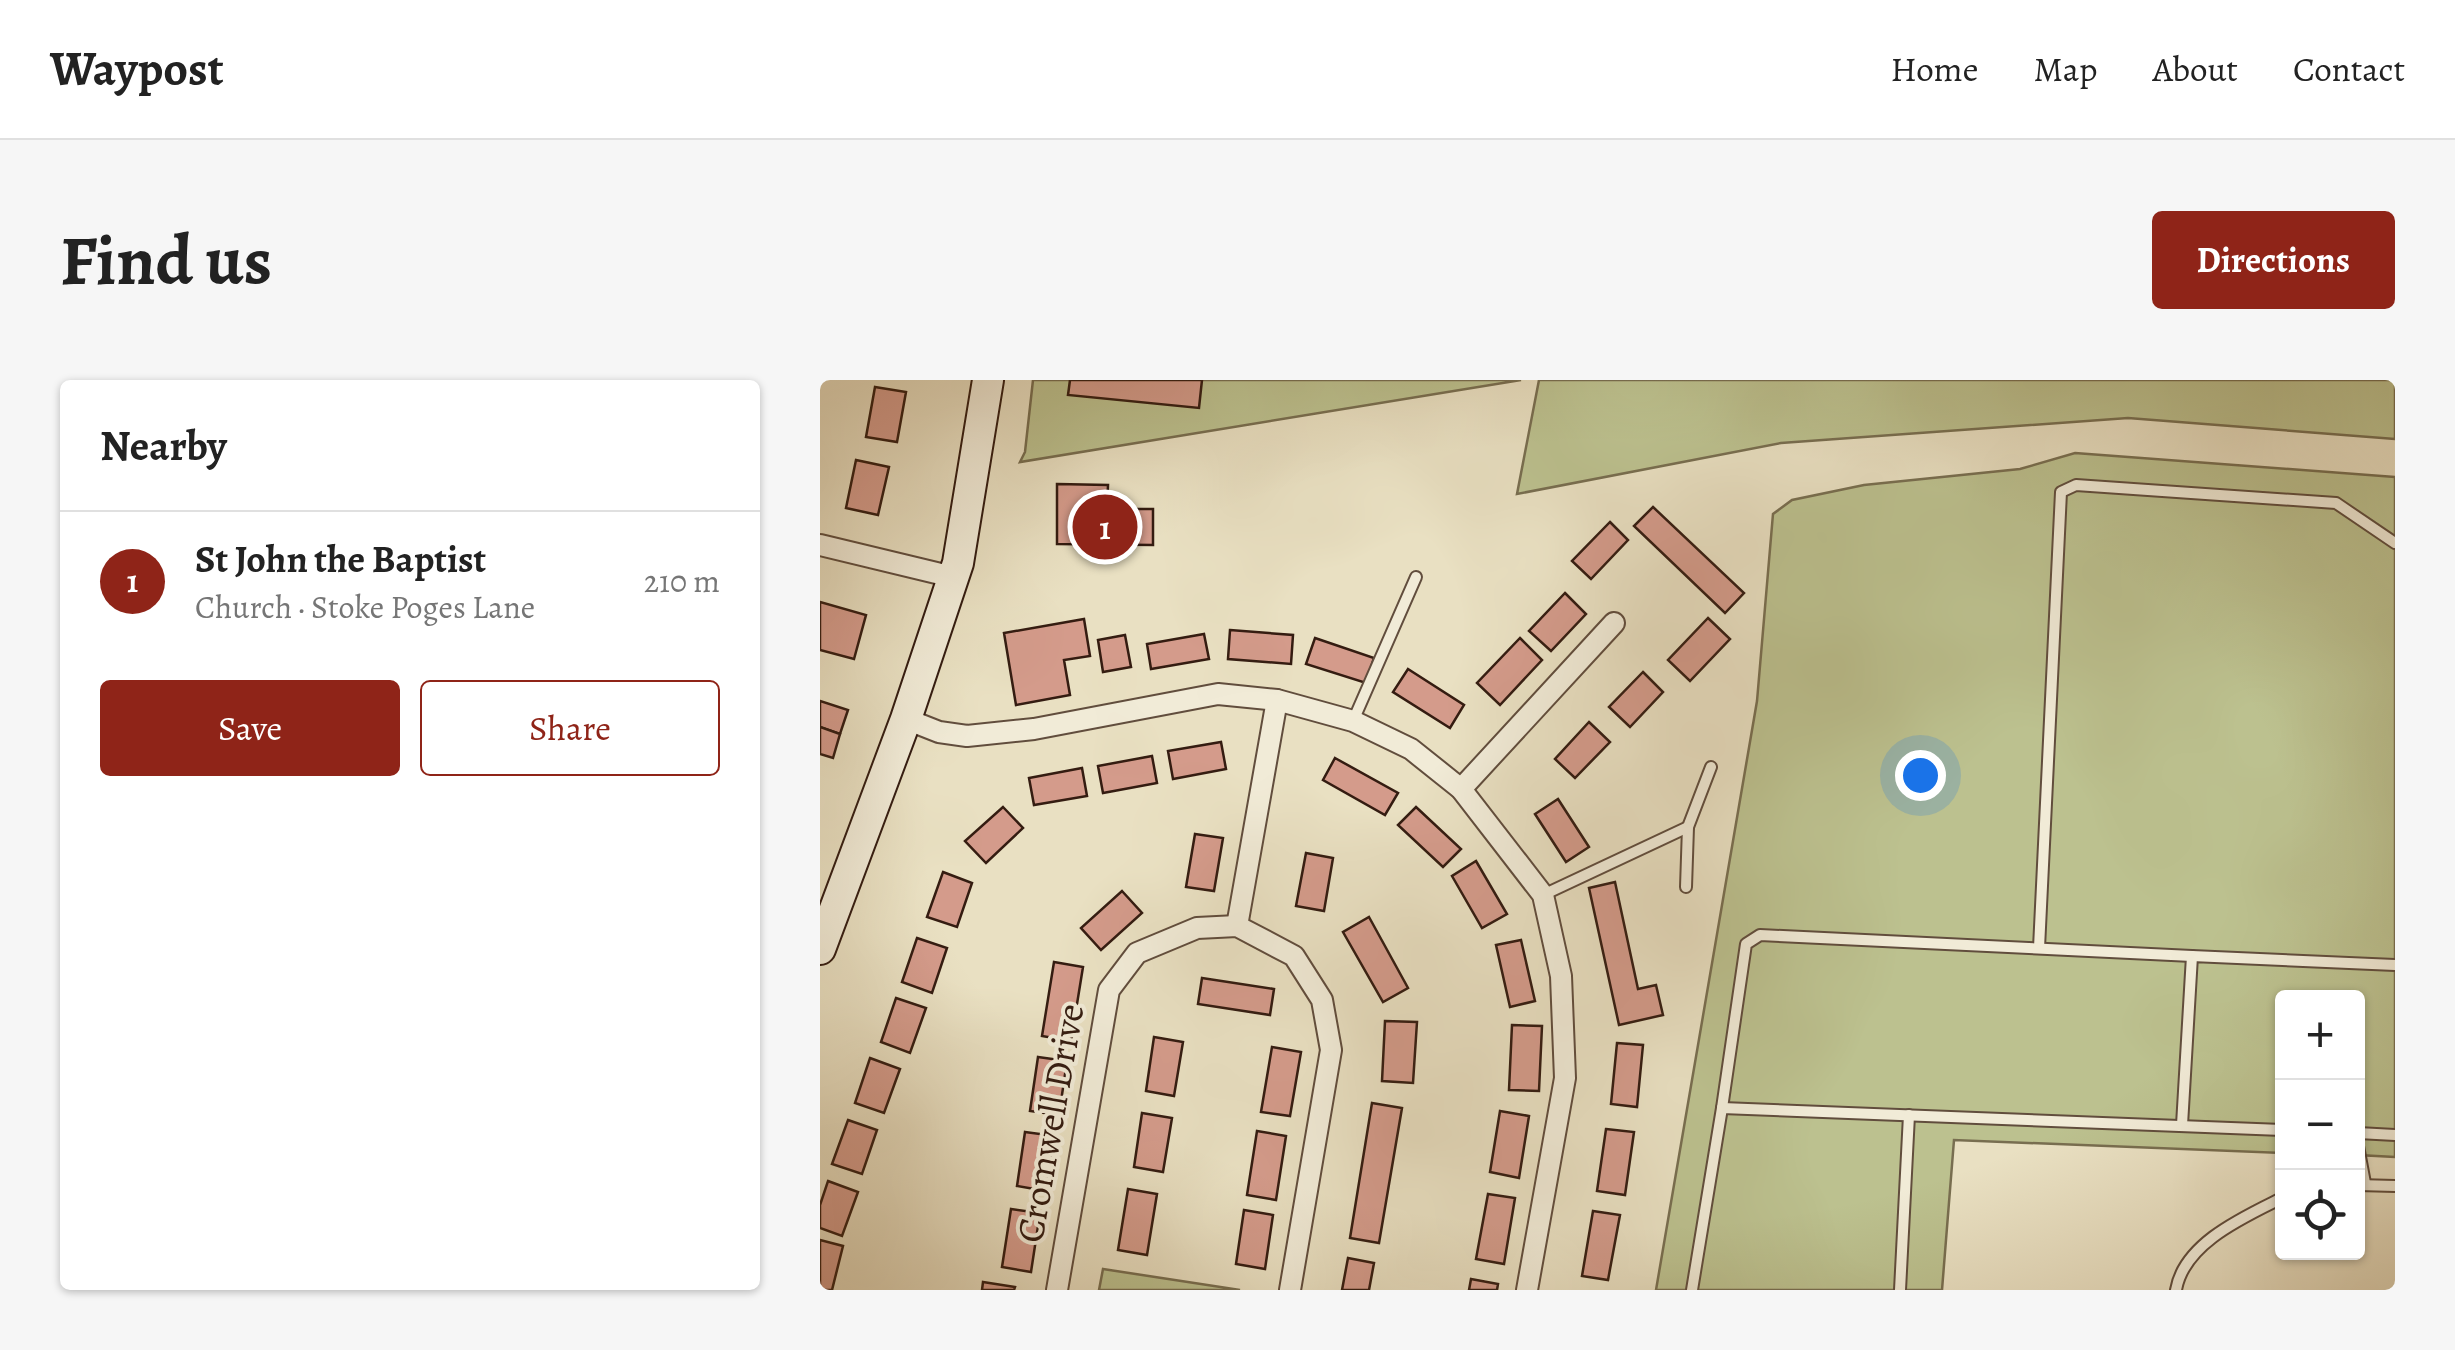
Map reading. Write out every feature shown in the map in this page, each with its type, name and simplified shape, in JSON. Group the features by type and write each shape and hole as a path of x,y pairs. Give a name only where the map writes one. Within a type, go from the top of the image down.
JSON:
{"street":[{"path":"820,950 906,719 953,578 988,380"},
{"path":"820,545 953,578"},
{"path":"1462,789 1614,624"},
{"path":"906,719 939,732 967,736 1034,729 1218,694 1277,700 1354,721 1411,749 1462,789 1544,896 1560,976 1565,1078 1527,1290"},
{"path":"1277,700 1237,926 1294,956 1322,1000 1332,1050 1290,1290"},
{"name":"Cromwell Drive","path":"1056,1290 1110,990 1137,953 1197,928 1237,926"}],"lane":[{"path":"2039,948 2061,492 2076,485 2336,503 2395,544"},
{"path":"1354,721 1416,578"},
{"path":"1686,887 1688,826 1711,767"},
{"path":"1544,896 1688,826"},
{"path":"1692,1290 1746,944 1760,935 2395,965"},
{"path":"2182,1125 2192,956"},
{"path":"1722,1108 2275,1130"},
{"path":"1900,1290 1909,1115"},
{"path":"2365,1133 2395,1135"},
{"path":"2365,1184 2395,1186"},
{"path":"2176,1290 2178,1275 2220,1229 2275,1202"}],"green space":[{"path":"1033,380 1521,380 1020,462 1025,452"},
{"path":"1539,380 2395,380 2395,439 2128,418 1781,443 1517,494"},
{"path":"2075,453 2395,477 2395,1157 2365,1155 2365,990 2275,990 2275,1153 1954,1140 1942,1290 1656,1290 1757,701 1773,514 1792,500 1864,485 2020,469"},
{"path":"1103,1269 1240,1290 1099,1290"}],"building":[{"path":"1070,380 1202,380 1199,408 1068,395"},
{"path":"875,387 906,392 897,442 866,437"},
{"path":"856,460 889,467 878,515 846,508"},
{"path":"1057,484 1108,485 1107,509 1153,509 1153,545 1057,544"},
{"path":"1653,507 1744,593 1725,613 1634,526"},
{"path":"1610,522 1628,540 1591,579 1572,561"},
{"path":"1565,593 1586,614 1551,651 1529,631"},
{"path":"820,602 866,615 854,659 820,650"},
{"path":"1708,618 1730,639 1690,681 1668,660"},
{"path":"1084,619 1090,656 1064,660 1070,695 1016,705 1004,633"},
{"path":"1230,630 1293,635 1291,664 1228,659"},
{"path":"1204,634 1209,659 1151,669 1147,644"},
{"path":"1125,635 1131,667 1103,672 1098,640"},
{"path":"1315,638 1374,658 1366,683 1306,664"},
{"path":"1520,638 1542,660 1500,705 1477,683"},
{"path":"1408,669 1464,705 1450,728 1393,692"},
{"path":"1643,672 1663,692 1630,727 1609,707"},
{"path":"820,701 848,710 840,734 820,727"},
{"path":"1589,722 1610,742 1575,778 1555,759"},
{"path":"820,727 840,734 833,758 820,754"},
{"path":"1221,742 1226,769 1173,779 1168,751"},
{"path":"1152,756 1157,783 1103,793 1098,766"},
{"path":"1335,758 1398,793 1385,815 1323,780"},
{"path":"1082,768 1087,796 1034,805 1029,778"},
{"path":"1558,799 1589,847 1566,862 1535,814"},
{"path":"1003,807 1023,828 986,863 965,841"},
{"path":"1416,807 1461,849 1443,867 1398,825"},
{"path":"1195,834 1223,838 1214,891 1186,887"},
{"path":"1306,853 1333,858 1324,911 1296,906"},
{"path":"1476,861 1507,914 1482,928 1452,876"},
{"path":"943,872 972,883 957,927 927,917"},
{"path":"1615,882 1638,989 1656,985 1663,1015 1619,1025 1589,888"},
{"path":"1122,891 1142,913 1101,950 1081,928"},
{"path":"1369,917 1408,988 1383,1002 1343,932"},
{"path":"917,938 947,948 932,993 902,982"},
{"path":"1521,940 1535,1001 1510,1007 1496,945"},
{"path":"1054,962 1083,967 1071,1041 1042,1036"},
{"path":"1202,978 1274,989 1270,1015 1198,1004"},
{"path":"896,998 926,1008 910,1053 881,1042"},
{"path":"1385,1021 1417,1022 1413,1083 1382,1081"},
{"path":"1512,1025 1542,1026 1539,1091 1509,1090"},
{"path":"1154,1037 1183,1042 1174,1096 1146,1091"},
{"path":"1617,1043 1643,1045 1637,1107 1611,1104"},
{"path":"1272,1047 1301,1052 1290,1116 1261,1112"},
{"path":"1038,1057 1067,1061 1059,1115 1030,1111"},
{"path":"870,1058 900,1069 884,1113 855,1103"},
{"path":"1372,1103 1402,1108 1379,1243 1350,1238"},
{"path":"1500,1111 1529,1116 1519,1178 1490,1172"},
{"path":"1142,1113 1172,1118 1163,1172 1134,1167"},
{"path":"848,1120 877,1130 862,1174 832,1164"},
{"path":"1606,1129 1634,1132 1625,1195 1597,1191"},
{"path":"1257,1131 1286,1136 1276,1200 1247,1195"},
{"path":"1025,1132 1055,1136 1046,1191 1017,1186"},
{"path":"828,1181 858,1192 842,1236 820,1228 820,1205"},
{"path":"1128,1189 1157,1194 1147,1255 1118,1250"},
{"path":"1488,1194 1515,1198 1504,1264 1476,1259"},
{"path":"1011,1209 1040,1213 1031,1272 1002,1267"},
{"path":"1244,1210 1273,1215 1265,1269 1236,1264"},
{"path":"1593,1211 1620,1215 1608,1280 1582,1276"},
{"path":"820,1240 843,1246 832,1290 820,1290"},
{"path":"1348,1258 1374,1263 1369,1290 1342,1290"},
{"path":"1471,1279 1498,1284 1497,1290 1469,1290"},
{"path":"983,1282 1015,1287 982,1290"}],"place":[{"name":"St John the Baptist","path":"1105,527"}]}
